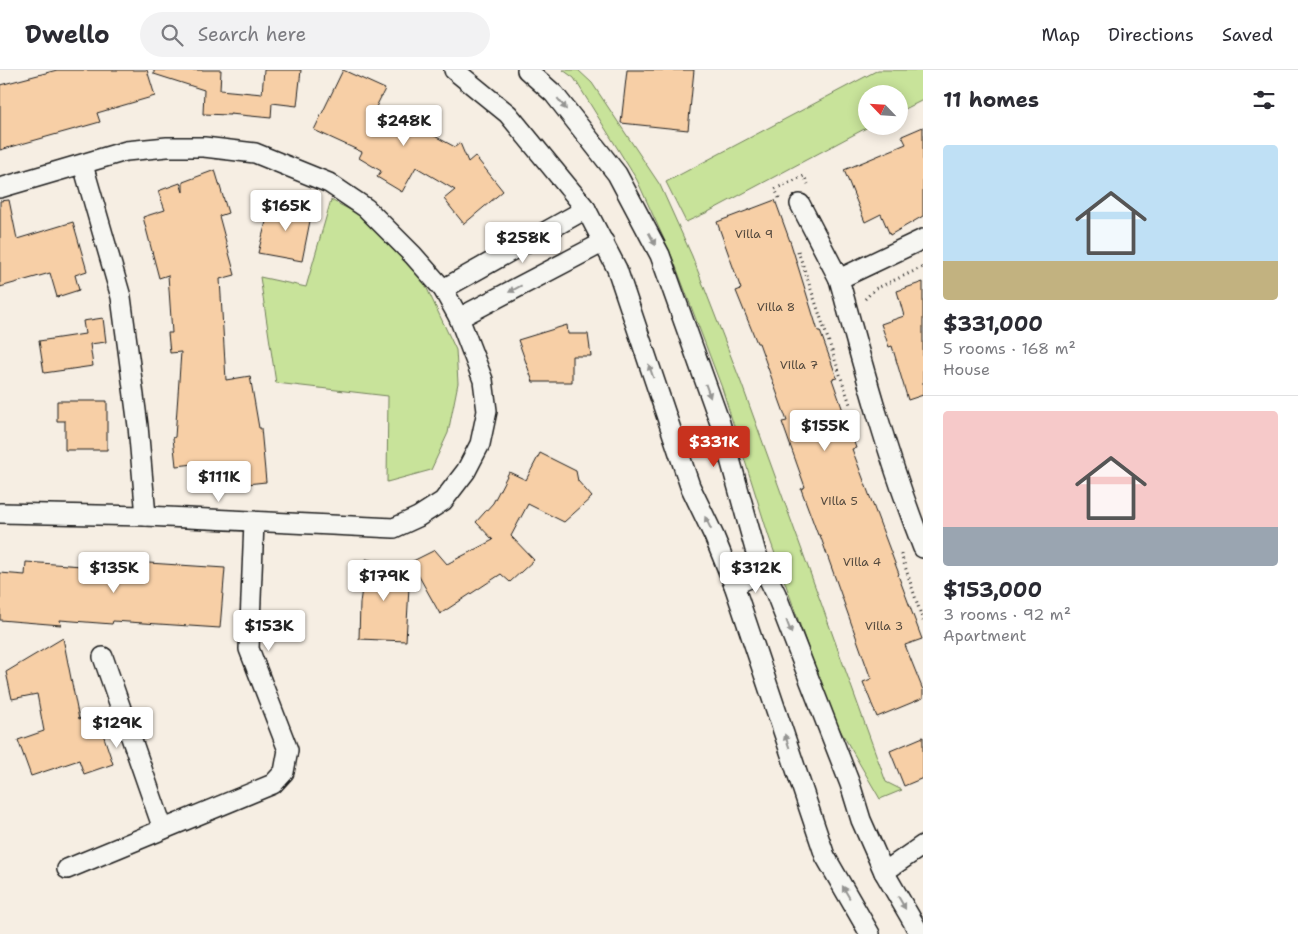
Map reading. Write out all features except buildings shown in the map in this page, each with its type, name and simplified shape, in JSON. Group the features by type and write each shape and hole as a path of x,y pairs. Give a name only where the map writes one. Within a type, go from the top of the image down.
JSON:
{"street":[{"path":"454,70 508,114 586,209 604,242 617,269 690,486 714,536 734,585 825,856 870,934"},
{"path":"527,70 554,94 616,174 660,255 720,423 752,539 776,594 846,775 861,820 884,872 920,934"},
{"path":"0,188 126,151 204,147 255,153 329,183 366,208 413,255 444,290 459,318 483,380 487,411 480,444 466,471 443,501 418,517 394,528 146,516 0,513"},
{"path":"83,165 120,297 138,426 146,516"},
{"path":"800,204 839,279 873,405 905,503 923,548"},
{"path":"444,290 586,209"},
{"path":"839,279 923,240"},
{"path":"459,318 604,242"},
{"path":"67,869 273,784 284,772 288,750 249,649 254,522"},
{"path":"734,585 765,571"},
{"path":"103,657 164,829"},
{"path":"884,872 923,845"}],"path":[{"path":"861,303 875,289 923,267"}],"green space":[{"path":"563,70 578,70 592,83 660,185 692,256 742,385 886,782 902,790 880,799 832,716 769,537 722,388 673,259 637,180 574,78"},
{"path":"878,70 923,70 923,100 908,108 908,85 858,85 858,132 686,222 666,182"},
{"path":"331,200 358,214 423,280 456,350 458,383 448,433 431,470 387,482 388,396 276,383 260,277 306,287"}]}
